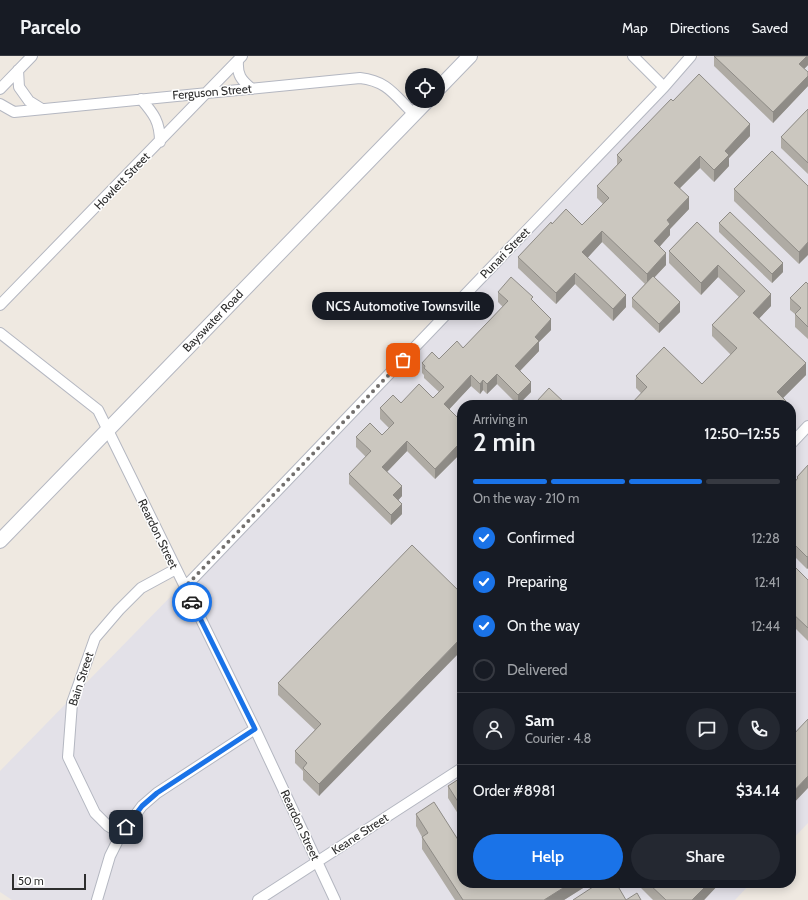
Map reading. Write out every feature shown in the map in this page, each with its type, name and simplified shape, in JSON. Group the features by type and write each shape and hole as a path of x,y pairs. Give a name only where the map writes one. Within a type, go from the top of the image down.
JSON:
{"main road":[{"path":"445,69 457,56"},
{"path":"445,82 470,56"},
{"name":"Bayswater Road","path":"0,541 105,426 411,108"},
{"name":"Bayswater Road","path":"0,528 105,426"}],"street":[{"path":"0,89 32,56"},
{"path":"633,56 664,87"},
{"name":"Punari Street","path":"185,587 664,87 691,56"},
{"path":"240,58 237,70 243,82 252,89"},
{"name":"Howlett Street","path":"0,305 240,58"},
{"path":"18,70 19,87 29,101 42,109"},
{"name":"Ferguson Street","path":"0,104 14,112 360,78 381,83 405,101"},
{"path":"141,99 155,115 160,130 160,142"},
{"name":"Reardon Street","path":"0,333 98,410 255,729 335,900"},
{"path":"796,439 808,426"},
{"name":"Bain Street","path":"121,834 108,826 95,813 68,757 72,703 95,638 119,610 141,588 176,569"},
{"path":"97,900 110,856 121,834 142,806 157,793 255,729"},
{"name":"Keane Street","path":"258,900 457,771"}],"shaded area":[{"path":"699,56 808,56 808,823 796,836 796,400 457,400 457,888 746,888 735,900 12,900 0,892 0,771"}],"building":[{"path":"714,56 807,56 799,64 808,72 808,76 773,112"},
{"path":"699,74 750,124 725,151 729,155 714,170 700,156 674,183 689,197 667,220 670,224 654,241 666,253 647,274 602,231 582,252 626,295 613,309 575,273 556,293 518,257 551,222 552,224 566,209 582,225 609,198 597,186 622,160 617,155 671,99 673,101"},
{"path":"808,109 808,163 781,137"},
{"path":"772,151 808,186 808,242 799,252 734,189"},
{"path":"730,212 783,263 772,274 719,223"},
{"path":"697,222 771,294 753,313 806,363 777,392 785,400 635,400 647,387 636,376 664,347 702,384 737,348 712,325 745,291 718,265 701,283 669,251"},
{"path":"653,276 680,302 659,324 632,298"},
{"path":"511,277 533,297 531,299 551,319 535,337 539,341 515,366 531,382 518,395 497,374 487,384 483,380 480,384 471,375 444,404 457,417 457,446 435,469 407,441 382,467 402,486 393,495 402,504 391,515 349,474 371,451 356,437 370,423 382,435 394,423 380,408 393,395 401,403 419,384 433,398 444,387 424,368 425,366 422,363 432,352 439,359 457,341 463,348 508,301 498,292"},
{"path":"806,282 808,284 808,327 795,314 801,308 790,298"},
{"path":"549,388 562,400 538,400"},
{"path":"808,465 807,557 796,546 797,477"},
{"path":"412,545 457,589 457,642 319,784 303,768 307,763 295,751 321,724 278,683"},
{"path":"796,568 808,580 808,628 796,617"},
{"path":"808,719 808,776 796,789 796,732"},
{"path":"457,780 457,800 448,786"},
{"path":"434,802 457,838 457,888 563,888 544,900 463,900 422,837 428,833 416,814"},
{"path":"591,888 619,888 626,900 573,900"},
{"path":"653,888 704,888 692,900 666,900"},
{"path":"637,893 641,900 626,900"}],"way so far":[{"path":"192,602 185,587 403,360"}],"place":[{"name":"NCS Automotive Townsville","path":"403,360"}],"route":[{"path":"126,827 142,806 157,793 255,729 192,602"}]}
